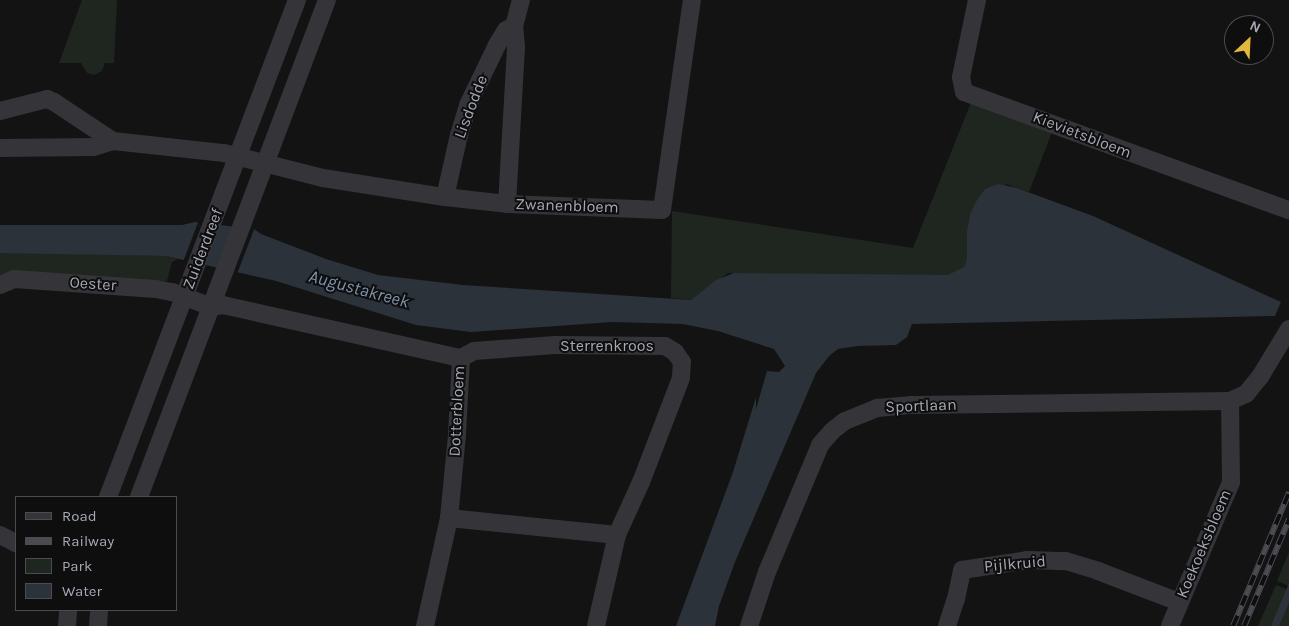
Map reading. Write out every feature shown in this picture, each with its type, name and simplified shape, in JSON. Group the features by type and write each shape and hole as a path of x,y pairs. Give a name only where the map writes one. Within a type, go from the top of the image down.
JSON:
{"street":[{"name":"Zuiderdreef","path":"108,496 297,0"},
{"name":"Zuiderdreef","path":"139,496 327,0"},
{"name":"Lisdodde","path":"507,204 516,47 514,26 522,0"},
{"name":"Zwanenbloem","path":"113,141 237,156 263,165 377,188 445,197 507,204 662,210 692,0"},
{"name":"Kievietsbloem","path":"977,0 961,76 964,92 1289,210"},
{"name":"Lisdodde","path":"445,197 468,105 506,30 514,26"},
{"path":"0,111 46,99 54,102 113,141"},
{"path":"0,148 94,146 113,141"},
{"name":"Oester","path":"0,285 14,279 156,289 185,296 212,307"},
{"name":"Dotterbloem","path":"212,307 223,305 461,358 457,435 449,518 426,626"},
{"path":"1230,401 1246,394 1260,377 1289,329"},
{"name":"Sterrenkroos","path":"461,358 474,351 555,345 665,346 675,352 682,362 681,378 642,482 617,535 596,626"},
{"name":"Koekoeksbloem","path":"1170,626 1231,482 1230,401"},
{"name":"Sportlaan","path":"749,626 767,572 820,445 832,431 856,415 877,408 910,405 1230,401"},
{"path":"449,518 617,535"},
{"path":"0,536 15,542"},
{"name":"Pijlkruid","path":"947,626 956,599 962,570 1028,560 1066,561 1098,571 1179,602"},
{"path":"67,626 68,611"},
{"path":"98,626 99,611"}],"green space":[{"path":"82,0 117,0 114,63 105,63 102,71 94,75 87,73 81,63 59,63"},
{"path":"972,100 1052,132 1029,192 1006,184 970,214 967,230 967,258 964,267 958,272 948,275 922,276 728,273 691,300 671,298 672,211 913,248"},
{"path":"0,253 165,256 178,259 172,262 167,281 5,275 0,277"},
{"path":"1289,552 1289,586 1277,581"},
{"path":"1276,585 1289,590 1289,626 1258,626"}],"water":[{"name":"Augustakreek","path":"998,184 1017,188 1093,216 1281,302 1275,316 912,324 907,337 896,345 858,346 838,349 829,356 816,373 735,562 719,606 715,626 676,626 733,472 756,397 756,409 767,371 779,372 785,366 774,349 718,331 683,324 612,322 471,332 416,325 276,281 166,256 0,253 0,225 182,225 195,222 254,229 261,234 326,259 378,275 463,285 691,300 716,280 734,273 948,275 964,267 967,258 967,230 970,214 977,200 985,189"},
{"path":"1289,583 1289,603 1279,626 1271,626"}],"pier":[{"path":"199,220 218,222 202,266 183,262"},
{"path":"236,224 255,227 237,274 219,270"}],"railway":[{"path":"1233,626 1289,492"},
{"path":"1244,626 1289,519"}]}
